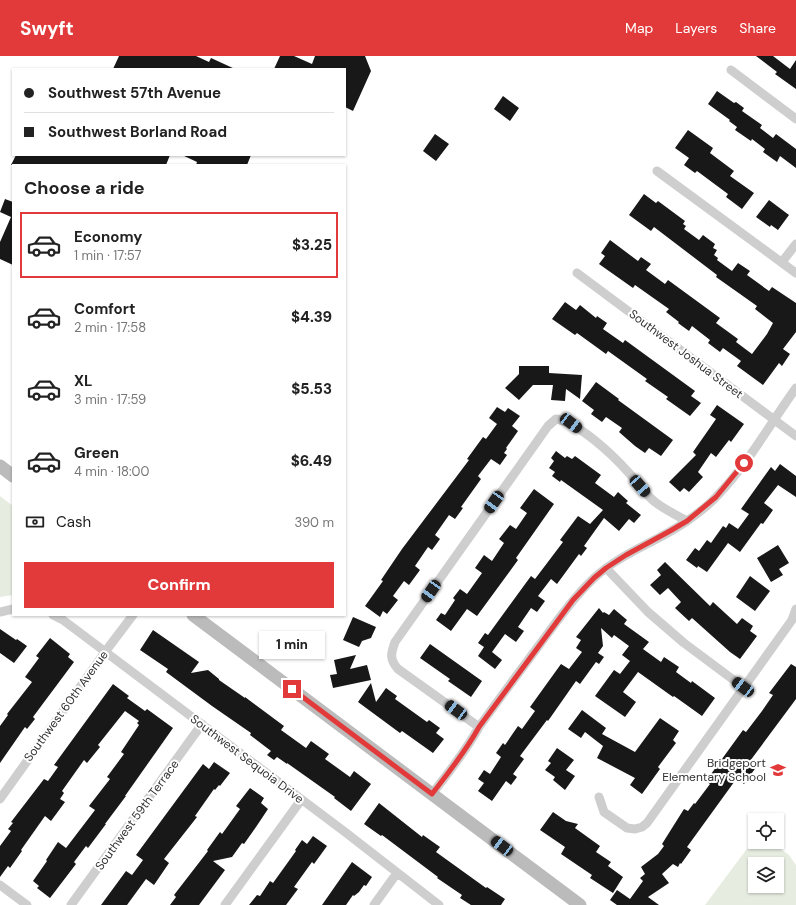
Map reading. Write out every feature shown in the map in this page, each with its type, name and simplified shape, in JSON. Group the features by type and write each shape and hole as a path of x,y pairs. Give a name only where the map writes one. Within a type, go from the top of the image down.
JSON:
{"main road":[{"path":"0,466 12,475"},
{"path":"194,616 580,905"}],"street":[{"path":"731,70 796,119"},
{"path":"657,171 796,273"},
{"path":"782,262 796,244"},
{"name":"Southwest Joshua Street","path":"577,272 796,436"},
{"path":"432,794 467,748 479,727 573,600 606,568 626,555 687,521 716,497 728,484 767,432 774,419 796,388"},
{"path":"479,727 398,669 391,658 391,653 395,642 548,426 556,419 571,423 601,445 655,502 687,521"},
{"path":"606,568 648,612 684,643 743,687"},
{"path":"0,612 12,609"},
{"path":"599,797 604,812 627,828 631,830 642,827 647,823 792,620 796,609"},
{"name":"Southwest Sequoia Drive","path":"55,616 63,620 202,724 439,905"},
{"name":"Southwest 60th Avenue","path":"0,798 132,616"},
{"name":"Southwest 59th Terrace","path":"71,905 202,724"},
{"path":"225,905 302,800"},
{"path":"374,905 397,873"},
{"path":"0,885 28,905"}],"shaded area":[{"path":"0,496 12,505 12,595 0,597"},
{"path":"748,847 748,849 781,849 789,855 796,865 796,905 705,905"}],"building":[{"path":"119,56 196,56 209,62 211,58 233,68 113,68"},
{"path":"280,56 294,56 312,64 315,56 365,56 371,71 353,111 346,108 346,68 274,68"},
{"path":"756,56 773,56 790,69 796,60 796,89 775,74 777,72"},
{"path":"717,91 744,108 742,111 762,125 760,128 773,138 776,134 796,149 796,168 780,156 777,162 763,152 765,149 752,139 751,141 735,130 737,127 729,121 730,120 708,104"},
{"path":"503,96 519,108 510,121 494,109"},
{"path":"688,130 713,148 710,153 734,171 730,176 754,193 742,209 726,197 728,194 697,171 695,173 684,165 689,158 675,148"},
{"path":"435,134 449,144 436,161 423,151"},
{"path":"16,156 170,156 166,164 11,165"},
{"path":"184,156 251,156 247,164 196,164 197,162"},
{"path":"644,194 656,203 658,201 685,221 683,224 686,226 684,229 699,240 703,235 715,244 713,248 717,250 714,255 718,258 717,260 732,271 738,263 750,271 747,275 769,291 772,287 796,303 796,332 783,349 790,354 782,366 779,363 763,385 737,366 741,361 723,348 720,352 708,343 710,340 692,326 689,331 666,312 669,309 635,285 633,288 599,264 605,256 601,253 610,240 638,261 641,257 651,264 646,270 665,284 668,280 720,318 716,323 738,339 736,342 752,354 767,334 773,323 755,309 757,306 716,277 717,275 654,227 651,231 629,215"},
{"path":"5,199 12,202 12,265 0,259 0,242 11,217 0,212"},
{"path":"769,200 789,215 778,230 771,225 770,227 756,217"},
{"path":"565,302 576,310 580,305 596,318 597,316 607,323 603,329 623,343 625,340 695,391 691,396 701,403 690,416 666,399 668,397 645,381 647,379 608,351 606,354 577,333 575,335 552,319"},
{"path":"519,366 549,366 549,373 582,375 580,399 566,389 565,401 551,400 553,385 533,385 519,400 505,388 519,374"},
{"path":"596,382 673,440 661,456 649,448 645,453 619,432 622,428 606,417 602,422 591,414 594,410 582,401"},
{"path":"717,405 744,424 731,442 729,440 716,457 711,453 698,472 703,477 689,492 684,488 680,492 669,482 696,455 693,452 716,419 710,415"},
{"path":"497,407 505,412 508,408 520,416 512,426 518,431 506,448 507,449 504,453 507,455 500,465 491,459 478,476 481,479 461,507 463,508 455,519 449,515 435,535 440,539 432,550 428,547 415,566 420,570 409,585 404,581 393,596 398,600 387,614 383,611 380,617 365,606 383,581 381,580 402,549 469,460 467,459 483,437 486,439 497,424 489,418"},
{"path":"556,451 565,458 567,456 572,459 575,456 601,475 595,483 614,497 618,492 628,501 626,503 641,515 634,523 629,519 619,531 604,518 584,546 587,548 581,556 579,554 557,584 551,579 538,596 545,601 537,612 531,608 518,627 524,631 516,642 505,634 492,652 502,660 495,669 478,656 484,647 478,643 485,633 488,635 531,576 535,579 563,542 560,540 578,516 590,524 603,510 561,480 560,482 552,476 555,472 549,468 554,461 551,458"},
{"path":"780,464 796,476 796,497 778,485 764,503 773,510 763,524 761,523 740,552 728,543 707,572 698,566 697,568 686,560 695,548 699,551 707,540 711,543 723,526 726,528 729,523 738,529 749,514 741,509 771,467 775,471"},
{"path":"534,489 554,504 516,558 518,560 477,616 467,609 451,631 436,620 441,613 445,615 455,600 453,598 460,589 467,594 482,573 475,568 484,555 492,561 504,543 499,539 510,525 516,529 527,513 520,508"},
{"path":"778,545 789,563 779,569 783,575 771,582 757,558"},
{"path":"665,562 710,606 713,602 737,624 742,618 753,626 750,631 757,636 740,659 692,618 689,621 675,608 681,602 668,588 660,595 650,585 661,575 657,570"},
{"path":"750,576 770,591 755,611 736,597"},
{"path":"599,608 603,613 604,612 609,615 614,609 627,620 624,624 649,642 643,649 661,662 664,657 679,667 676,672 691,683 692,681 715,698 702,716 638,672 623,692 636,702 625,717 595,696 614,670 620,674 630,661 622,655 629,646 614,635 612,638 601,628 603,646 598,653 604,657 599,664 596,662 580,684 576,681 548,721 547,720 520,756 524,759 513,774 517,777 511,785 506,781 492,801 478,791 484,783 478,779 484,770 490,774 501,757 496,753 503,743 505,745 518,726 522,729 535,711 530,707 561,664 569,669 582,652 576,648 581,640 576,637"},
{"path":"353,617 376,627 371,638 362,641 359,647 343,640"},
{"path":"0,629 27,646 14,663 0,653"},
{"path":"153,630 199,662 191,673 208,670 219,680 284,726 281,730 306,748 311,741 329,754 325,759 350,777 354,771 371,784 351,811 334,798 335,797 287,763 277,757 274,760 267,755 271,751 250,735 251,733 166,672 168,669 140,650"},
{"path":"50,638 70,654 68,657 74,662 33,717 35,719 27,729 25,727 0,763 0,726 8,715 7,714 32,682 25,677 39,658 36,656"},
{"path":"430,644 482,681 471,697 448,681 450,679 420,658"},
{"path":"356,655 350,669 367,665 371,680 333,688 330,675 337,674 334,660"},
{"path":"791,664 796,667 796,699 750,761 757,766 744,784 737,778 687,847 691,850 681,864 680,863 678,867 673,864 662,874 669,883 648,897 659,905 617,905 610,900 617,890 630,899 643,881 640,878 645,874 641,867 658,854 664,846 662,844 684,809 688,811 710,784 706,781 743,730 746,732 762,711 773,695 769,693"},
{"path":"371,683 376,702 386,688 397,696 395,699 427,722 429,720 440,728 436,733 444,739 433,753 402,731 400,733 358,702"},
{"path":"113,684 129,696 127,698 145,711 147,709 173,728 106,824 88,848 86,846 74,862 76,864 50,898 37,888 39,886 33,881 58,842 66,848 95,810 89,806 110,779 107,777 124,754 121,752 139,725 137,723 139,721 125,711 98,745 100,747 87,763 84,760 62,791 64,793 60,799 65,802 51,821 45,816 10,868 8,866 0,877 0,846 11,831 8,829 13,823 11,822 44,779 48,781 58,767 54,765"},
{"path":"582,710 606,728 602,734 635,752 660,718 679,731 673,740 676,743 658,767 660,769 642,794 630,785 635,778 597,758 603,746 585,732 581,738 568,729"},
{"path":"557,748 574,760 566,770 575,776 565,790 553,780 555,777 545,770 551,763 548,761"},
{"path":"214,762 230,773 220,786 219,785 215,790 214,789 195,816 197,817 164,859 169,863 154,885 146,879 127,905 101,905 126,871 132,875 143,860 136,855 203,764 209,769"},
{"path":"250,788 264,798 261,803 268,809 256,827 244,844 242,843 232,857 213,861 225,870 199,905 170,905 176,897 174,895 208,851 207,850 220,832 222,834 240,809 236,806"},
{"path":"379,803 422,837 423,835 440,847 436,852 486,888 487,887 505,899 501,905 471,905 460,898 462,895 437,878 438,877 382,835 381,836 364,824"},
{"path":"553,812 566,821 578,824 575,828 600,846 596,852 611,862 608,866 623,877 613,893 590,878 592,875 561,854 565,847 540,830"},
{"path":"313,836 327,846 314,864 312,862 294,887 298,889 286,905 249,905 257,895 260,896 270,881 273,883 302,840 307,844"},
{"path":"352,862 372,877 366,886 364,885 359,892 354,896 353,895 346,905 322,905"}],"place":[{"name":"Bridgeport Elementary School","path":"778,770"}],"route":[{"path":"292,689 432,794 462,755 479,727 573,600 606,568 644,544 687,521 716,497 744,463"}]}
